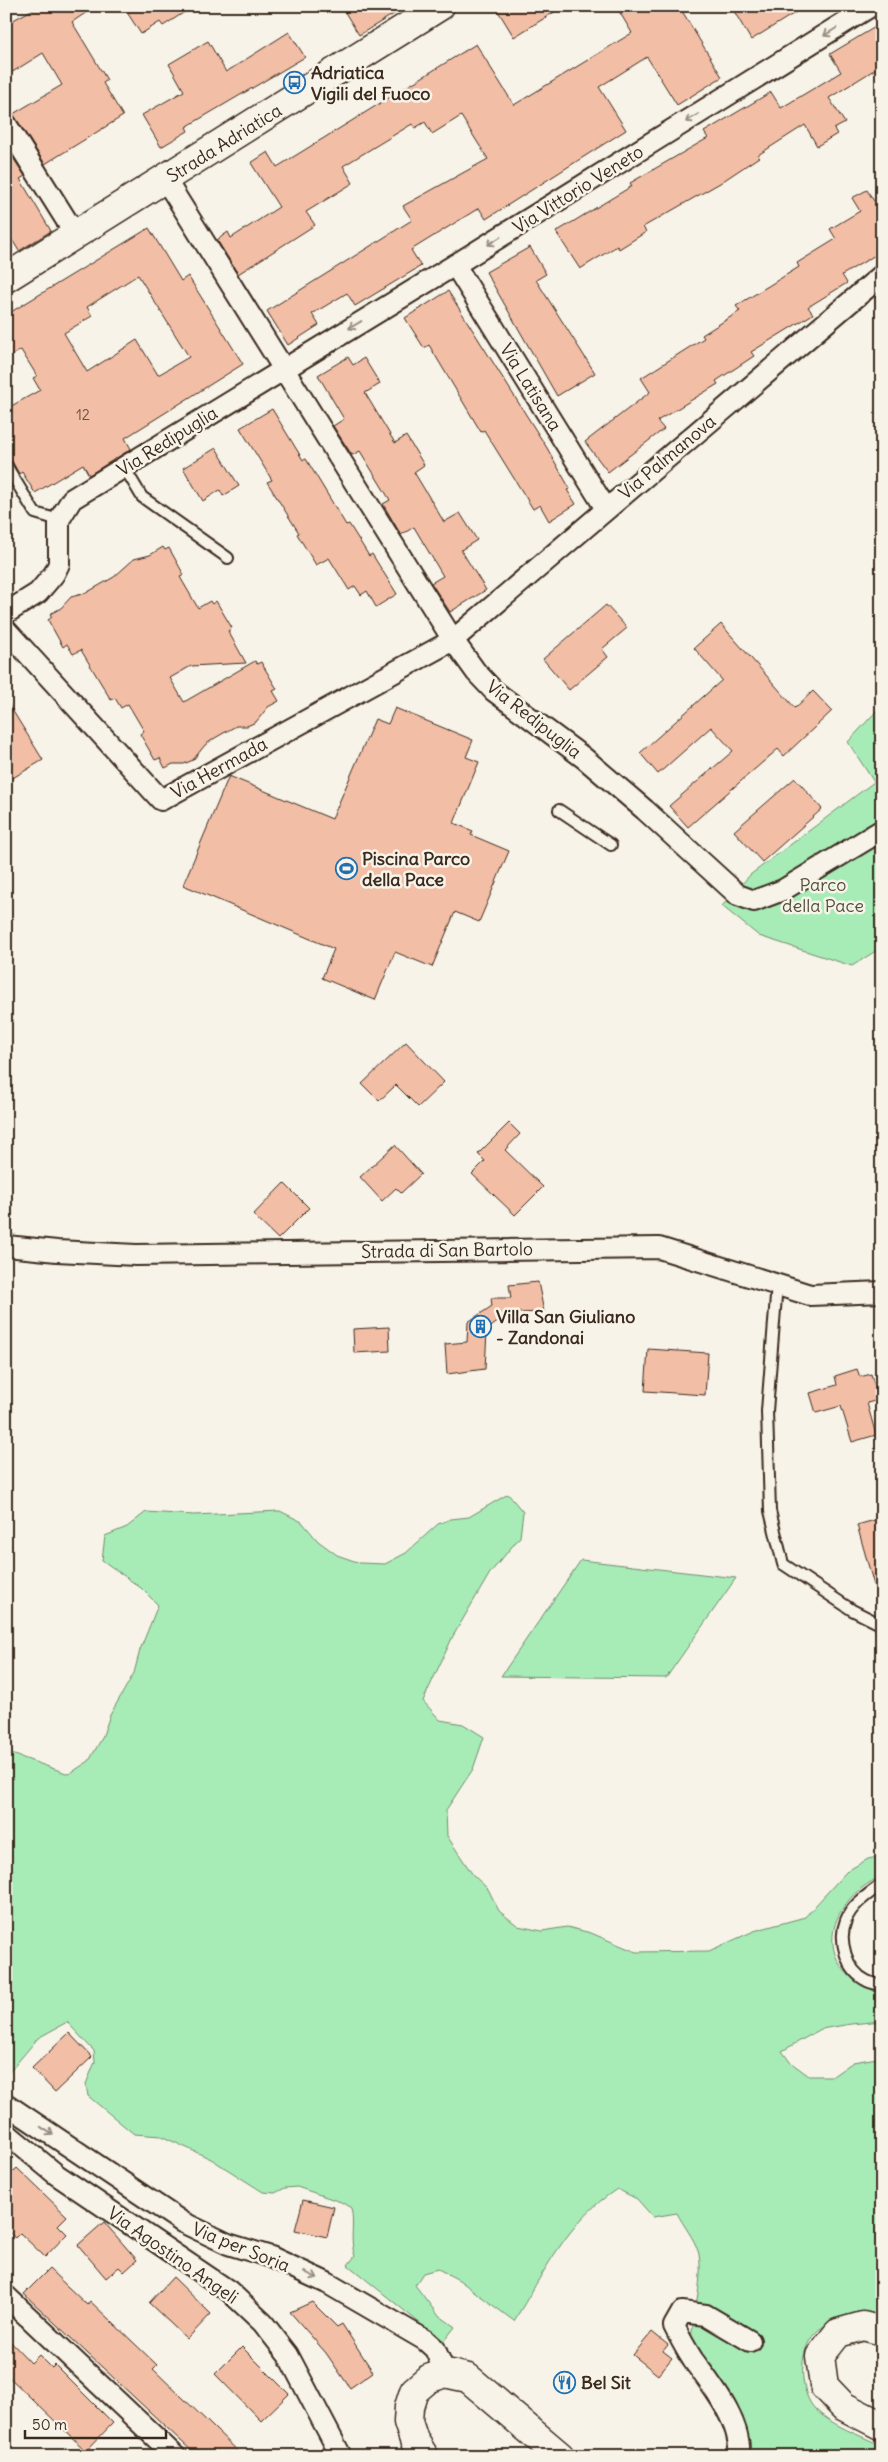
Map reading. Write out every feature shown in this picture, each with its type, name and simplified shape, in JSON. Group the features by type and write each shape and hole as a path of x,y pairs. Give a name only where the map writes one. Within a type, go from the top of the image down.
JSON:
{"main road":[{"name":"Strada Adriatica","path":"6,278 440,6"},
{"path":"882,2331 863,2326 838,2333 820,2356 824,2386 843,2406 882,2426"},
{"path":"424,2456 414,2440 408,2422 409,2406 414,2391 428,2379 445,2372 468,2378 560,2456"}],"street":[{"name":"Via Vittorio Veneto","path":"283,369 455,265 871,6"},
{"path":"6,124 75,234"},
{"name":"Via Redipuglia","path":"166,179 453,640 476,672 494,690 584,758 645,810 738,895 754,901 783,890 882,830"},
{"name":"Via Latisana","path":"455,265 606,508"},
{"name":"Via Palmanova","path":"453,640 882,275"},
{"name":"Via Redipuglia","path":"59,520 72,499 283,369"},
{"path":"6,613 38,593 54,574 59,564 59,520"},
{"name":"Via Hermada","path":"6,630 161,800 453,640"},
{"name":"Strada di San Bartolo","path":"6,1246 136,1255 660,1248 810,1295 882,1292"},
{"name":"Via per Soria","path":"6,2104 182,2222 228,2244 271,2257 327,2283 425,2340 435,2350 445,2372"},
{"name":"Via Agostino Angeli","path":"6,2133 57,2174 229,2291 263,2323 288,2355 341,2456"},
{"path":"6,2296 175,2456"},
{"path":"739,2456 740,2443 730,2417 711,2383 692,2359 674,2326 682,2312 706,2315 750,2341"}],"lane":[{"path":"6,465 35,513 59,520"},
{"path":"124,467 142,497 228,558"},
{"path":"558,810 611,845"},
{"path":"777,1284 767,1411 770,1511 783,1564 852,1610 882,1624"},
{"path":"882,1884 860,1899 846,1920 843,1943 849,1965 865,1981 882,1986"}],"green space":[{"name":"Parco della Pace","path":"882,705 882,947 852,966 759,936 722,906 750,875 874,782 848,742"},
{"path":"508,1494 523,1512 520,1537 490,1573 453,1636 423,1701 440,1720 463,1724 484,1737 473,1769 446,1810 447,1836 473,1875 488,1889 499,1911 518,1926 542,1931 567,1927 591,1933 636,1952 709,1951 754,1931 805,1917 847,1871 868,1859 882,1856 882,1876 862,1888 847,1903 837,1919 833,1937 835,1954 844,1970 859,1983 882,1993 882,2021 821,2029 782,2051 790,2062 809,2076 833,2076 853,2062 877,2058 882,2063 882,2318 874,2315 853,2315 823,2327 815,2333 806,2347 803,2375 806,2394 815,2409 838,2425 882,2446 882,2456 749,2456 751,2451 725,2392 691,2340 700,2260 694,2241 677,2213 653,2217 637,2199 617,2189 599,2202 570,2232 514,2321 459,2280 438,2269 423,2273 415,2285 437,2314 455,2327 443,2342 348,2265 355,2256 352,2244 351,2208 341,2202 297,2187 285,2188 275,2193 263,2192 211,2159 161,2136 134,2134 88,2096 86,2084 95,2062 94,2051 67,2022 38,2038 6,2076 6,1752 69,1774 89,1761 102,1738 110,1715 134,1673 140,1650 158,1605 141,1588 102,1560 105,1536 127,1527 146,1512 194,1515 280,1511 302,1522 318,1541 337,1555 360,1563 385,1564 406,1553 438,1524 451,1519 469,1517"},
{"path":"581,1560 736,1578 666,1678 501,1676"}],"building":[{"path":"39,6 96,6 72,22 107,80 103,83 123,116 45,164 13,114 62,85 43,53 6,76 6,24"},
{"path":"123,6 194,6 163,26 160,22 141,34"},
{"path":"341,6 407,6 359,35"},
{"path":"495,6 564,6 514,37"},
{"path":"616,6 679,6 722,77 677,105 647,57 599,87 626,130 486,219 479,208 411,250 421,266 355,306 347,293 312,314 319,325 288,345 267,311 412,220 403,206 488,159 461,116 432,134 425,122 415,128 412,124 343,166 353,183 306,212 315,225 238,274 217,240 228,232 231,238 279,207 251,163 268,152 277,167 476,44 514,105 632,33"},
{"path":"731,6 806,6 751,40"},
{"path":"882,23 882,65 829,98 845,123 834,129 837,134 817,146 805,125 758,155 759,157 720,183 643,227 646,232 619,249 617,246 580,269 556,232 632,186 630,183 708,138 704,132 771,92 781,108 841,72 830,54"},
{"path":"289,32 305,57 186,127 188,131 161,147 142,115 184,91 169,64 208,41 226,72"},
{"path":"6,147 25,176 20,179 51,231 19,251 6,230"},
{"path":"867,190 874,201 882,197 882,251 842,275 847,283 808,307 813,314 751,352 754,356 716,381 718,384 657,421 664,429 608,472 585,442 650,392 641,378 704,338 702,335 740,311 736,306 799,267 797,263 836,239 830,229 860,211 852,198"},
{"path":"149,228 181,281 188,276 243,364 125,438 131,449 89,475 83,464 35,493 22,472 19,474 12,461 6,458 6,409 40,390 33,378 37,376 21,350 6,359 6,315","holes":["138,275 189,357 158,375 137,340 87,372 64,333 92,316 87,307"]},
{"path":"530,247 546,274 536,280 595,373 557,396 486,272"},
{"path":"448,291 547,448 570,489 567,490 576,504 549,521 540,505 533,509 484,430 481,432 429,345 424,348 405,318"},
{"path":"348,357 353,365 364,358 380,384 365,393 395,443 406,436 424,465 414,472 444,522 460,513 477,540 461,550 486,590 450,612 431,583 443,576 414,527 401,535 383,504 390,500 360,451 352,455 333,426 344,419 318,375"},
{"path":"272,409 303,460 306,459 346,525 349,524 369,556 372,554 397,594 376,607 367,591 361,595 355,586 349,590 329,558 316,565 297,534 299,533 267,482 272,480 240,428"},
{"path":"216,448 239,486 223,496 220,490 203,501 183,468"},
{"path":"163,547 165,550 169,548 184,575 180,577 198,608 210,601 212,604 216,601 232,628 228,631 246,663 191,666 170,678 184,702 255,661 257,664 261,662 277,689 273,691 279,701 268,707 256,722 247,726 236,726 215,738 205,745 193,760 184,764 173,764 165,768 160,758 155,760 140,734 144,731 128,704 121,708 115,698 111,700 81,650 73,654 67,644 63,647 48,620 52,617 50,614 61,608 71,597 86,593 114,577 134,559 150,555"},
{"path":"606,605 627,628 602,649 608,657 569,690 543,659"},
{"path":"721,624 795,708 813,691 832,711 784,756 778,749 688,827 669,806 733,751 711,727 658,774 640,753 722,680 694,648"},
{"path":"6,700 43,760 6,782"},
{"name":"Piscina Parco della Pace","path":"395,708 473,740 466,757 479,762 454,823 473,831 471,835 509,851 479,922 455,912 432,967 395,952 375,1000 322,978 334,949 183,885 229,776 332,819 375,719 388,724"},
{"path":"795,778 822,809 762,862 734,831"},
{"path":"406,1042 444,1082 418,1107 396,1085 379,1101 362,1084"},
{"path":"509,1123 520,1134 505,1150 543,1187 515,1215 472,1174 485,1161 478,1154"},
{"path":"395,1145 421,1174 401,1193 396,1188 382,1201 360,1177"},
{"path":"284,1183 309,1208 278,1239 253,1215"},
{"name":"Villa San Giuliano - Zandonai","path":"538,1282 544,1312 517,1313 516,1318 500,1320 487,1330 485,1369 447,1374 445,1344 467,1342 468,1322 492,1306 491,1298 511,1298 509,1285"},
{"path":"389,1327 390,1351 354,1353 353,1329"},
{"path":"648,1349 708,1353 705,1395 645,1391"},
{"path":"857,1369 860,1377 871,1374 879,1400 867,1403 876,1435 852,1442 841,1406 816,1413 810,1393 837,1385 835,1376"},
{"path":"882,1518 882,1595 877,1596 857,1525"},
{"path":"69,2033 92,2057 55,2092 32,2068"},
{"path":"6,2166 13,2172 17,2168 67,2216 58,2225 67,2234 45,2257 20,2233 15,2238 6,2229"},
{"path":"303,2200 334,2207 327,2237 295,2230"},
{"path":"104,2222 137,2260 124,2272 119,2267 106,2278 78,2245"},
{"path":"49,2269 87,2305 90,2301 157,2365 153,2369 243,2456 197,2456 24,2294"},
{"path":"173,2277 211,2314 187,2339 149,2303"},
{"path":"312,2302 337,2327 342,2324 373,2372 350,2388 326,2353 290,2312"},
{"path":"652,2332 668,2345 663,2351 672,2358 658,2375 633,2355"},
{"path":"6,2337 31,2363 39,2355 52,2368 55,2365 113,2423 86,2451 6,2374"},
{"path":"242,2347 289,2394 261,2421 215,2374"}],"place":[{"name":"Adriatica Vigili del Fuoco","path":"295,82"},
{"name":"Piscina Parco della Pace","path":"346,868"},
{"name":"Villa San Giuliano - Zandonai","path":"480,1326"},
{"name":"Bel Sit","path":"565,2382"}]}
